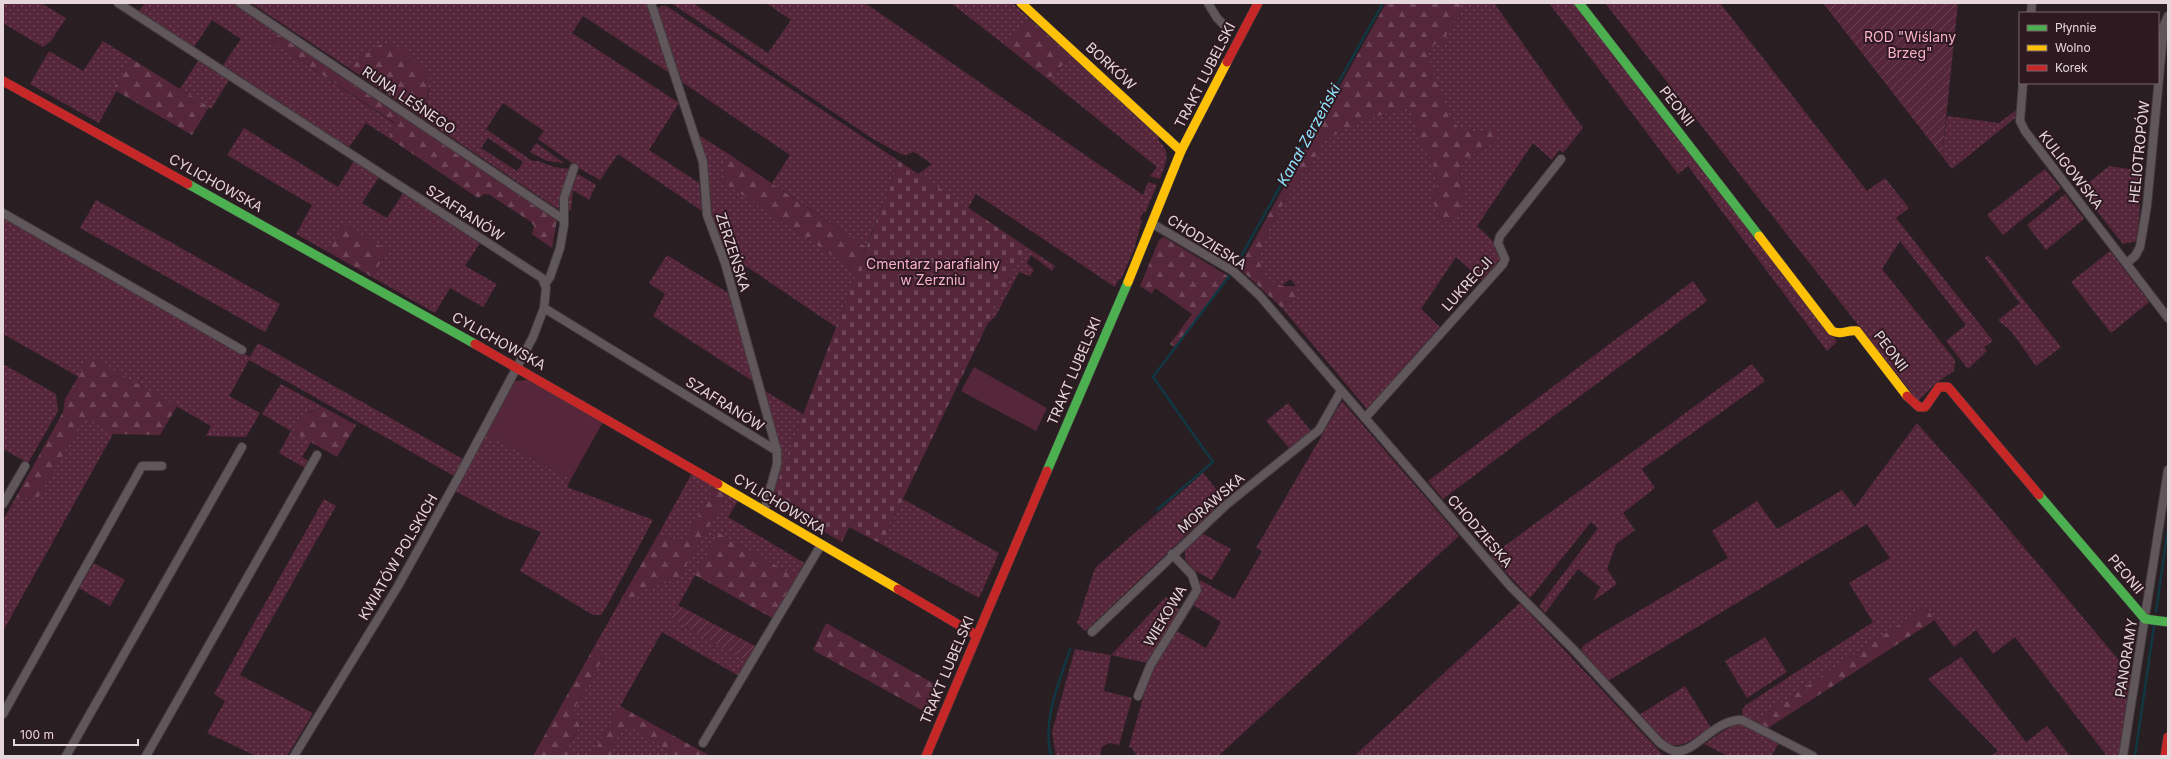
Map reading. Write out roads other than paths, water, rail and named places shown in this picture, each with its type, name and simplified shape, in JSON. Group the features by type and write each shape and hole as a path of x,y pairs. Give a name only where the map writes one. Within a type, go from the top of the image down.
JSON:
{"street":[{"name":"SZAFRANÓW","path":"118,3 542,278 545,284"},
{"name":"RUNA LEŚNEGO","path":"240,3 563,219"},
{"name":"ZERZEŃSKA","path":"651,3 703,162 707,215 725,263 777,451 777,464 764,511"},
{"name":"BORKÓW","path":"1021,3 1181,151"},
{"path":"1208,3 1217,18 1228,29"},
{"name":"TRAKT LUBELSKI","path":"926,756 976,635 1153,224 1181,151 1258,3"},
{"name":"PEONII","path":"1579,3 1832,331 1839,334 1853,330 1857,331 1914,405 1925,407 1939,387 1945,386 1951,390 2145,619"},
{"name":"HELIOTROPÓW","path":"2159,74 2164,25 2168,16"},
{"name":"CYLICHOWSKA","path":"3,81 517,367 976,635"},
{"name":"KULIGOWSKA","path":"2023,84 2020,121 2025,132 2127,263"},
{"name":"HELIOTROPÓW","path":"2127,263 2137,254 2141,243 2147,206 2158,84"},
{"name":"LUKRECJI","path":"1365,418 1503,264 1505,259 1498,243 1500,236 1561,159"},
{"path":"544,308 545,284 550,277 560,248 564,198 574,168"},
{"path":"3,214 242,350"},
{"name":"CHODZIESKA","path":"1153,224 1233,271 1246,282 1510,586 1573,649 1660,743 1679,752 1691,746 1723,723 1732,719 1742,720 1813,756"},
{"path":"2127,263 2168,318"},
{"name":"SZAFRANÓW","path":"544,308 777,451"},
{"name":"KWIATÓW POLSKICH","path":"294,756 398,586 533,337 544,308"},
{"name":"MORAWSKA","path":"1092,632 1172,554 1226,505 1319,430 1341,391"},
{"path":"66,756 242,447"},
{"path":"146,756 317,455"},
{"path":"3,504 24,466"},
{"path":"3,714 142,466 162,466"},
{"name":"PANORAMY","path":"2123,756 2168,470"},
{"path":"703,743 821,545"},
{"name":"WIEKOWA","path":"1138,696 1150,666 1197,590 1192,575 1172,554"},
{"path":"2145,619 2168,622"},
{"path":"2165,756 2168,737"}],"waterway":[{"name":"Kanał Zerzeński","path":"1235,267 1383,3"},
{"name":"Kanał Zerzeński","path":"1157,510 1213,462 1153,377 1230,275"},
{"path":"2156,612 2168,528"},
{"path":"2135,756 2154,626"},
{"name":"Kanał Zerzeński","path":"1051,756 1049,742 1050,715 1070,649"}],"park label":[{"name":"ROD \"Wiślany Brzeg\"","path":"1910,46"},
{"name":"Cmentarz parafialny w Zerzniu","path":"933,272"}]}
